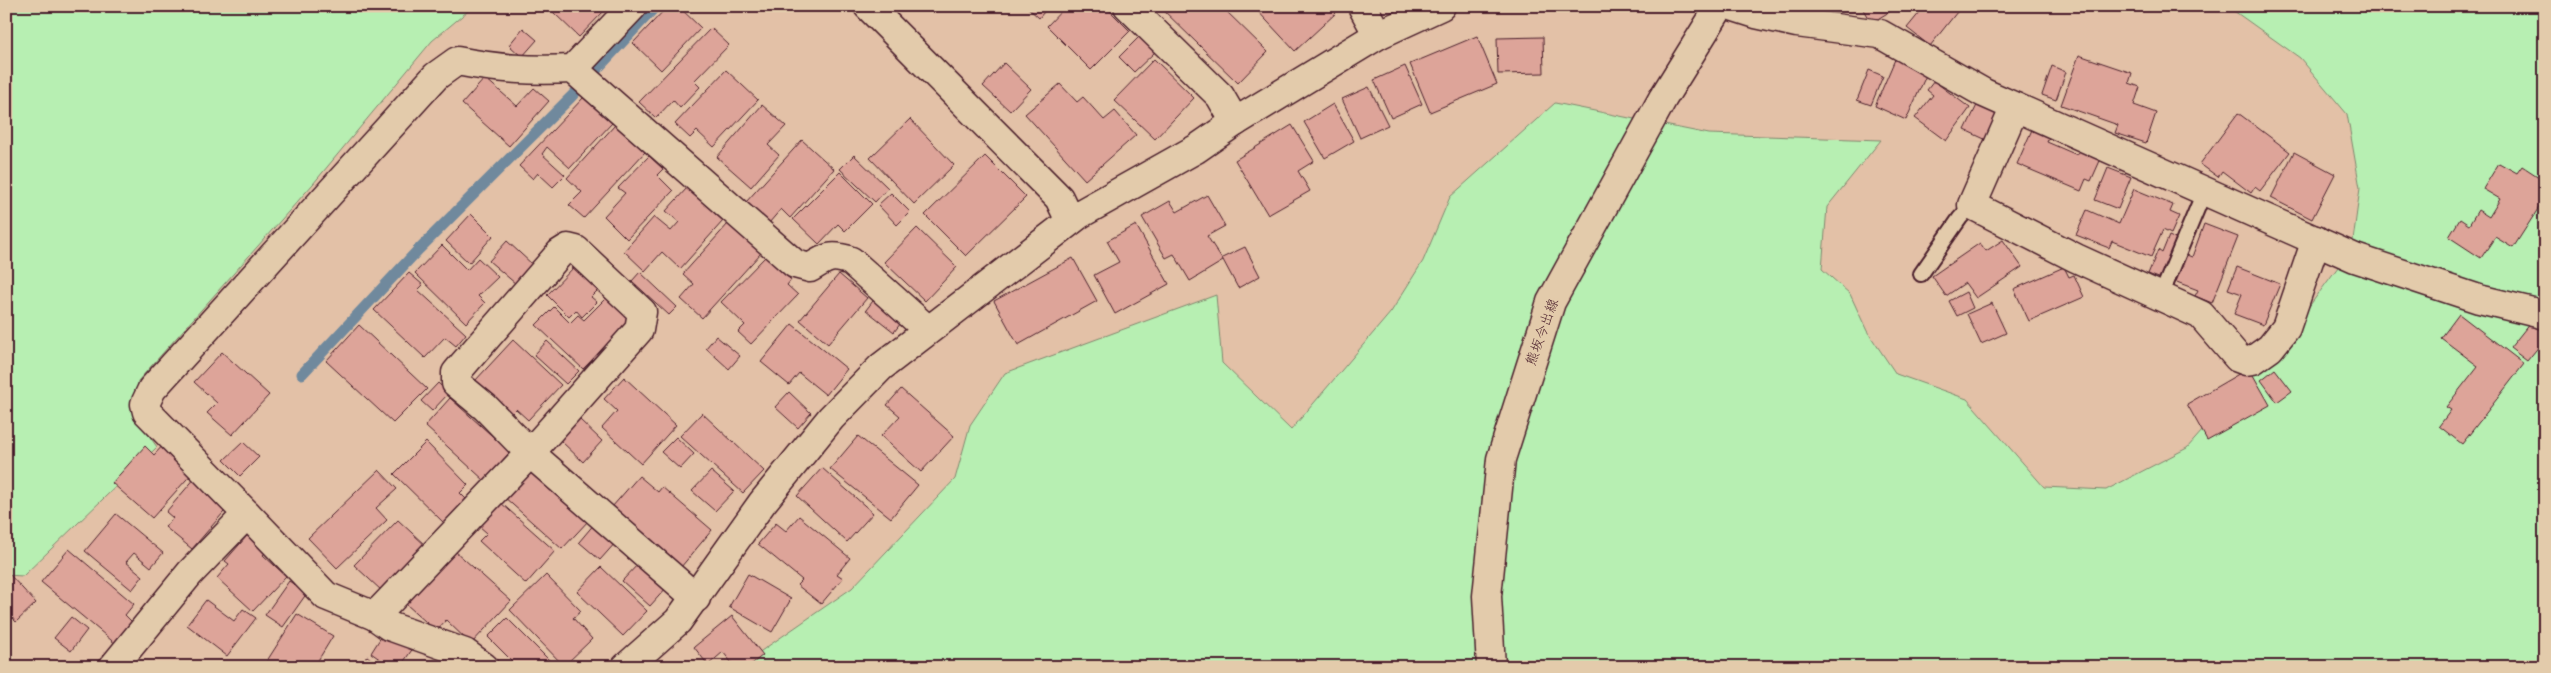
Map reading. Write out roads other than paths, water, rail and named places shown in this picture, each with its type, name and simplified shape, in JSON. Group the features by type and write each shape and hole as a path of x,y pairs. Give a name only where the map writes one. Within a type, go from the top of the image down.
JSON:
{"street":[{"path":"573,69 632,6"},
{"path":"868,6 1059,198 1070,221"},
{"path":"1128,6 1220,96 1235,122"},
{"path":"1362,6 1378,35"},
{"path":"626,667 678,621 762,503 831,418 881,368 1080,214 1196,149 1235,122 1378,35 1441,6"},
{"name":"熊坂今出線","path":"1491,667 1487,596 1501,459 1551,302 1663,98 1720,6"},
{"path":"1731,6 1756,14 1797,23 1880,34 1984,93 2355,258 2479,299 2545,316"},
{"path":"484,667 465,653 389,626 375,616 326,596 147,412 145,404 152,390 436,76 457,61 495,69 526,71 573,69 795,264 810,268 824,259 836,256 852,261 928,330"},
{"path":"2015,107 1972,205 2160,298 2201,315 2238,358 2246,361 2253,360 2270,348 2286,328 2316,240"},
{"path":"375,616 530,453 639,330 642,312 576,250 568,248 560,253 456,373 456,383 485,407 530,453 696,598"},
{"path":"113,667 190,573 247,514"}],"lane":[{"path":"2160,298 2204,192"},
{"path":"1921,274 1960,218 1972,205"}],"waterway":[{"path":"302,374 419,249 571,97 656,6"}]}
